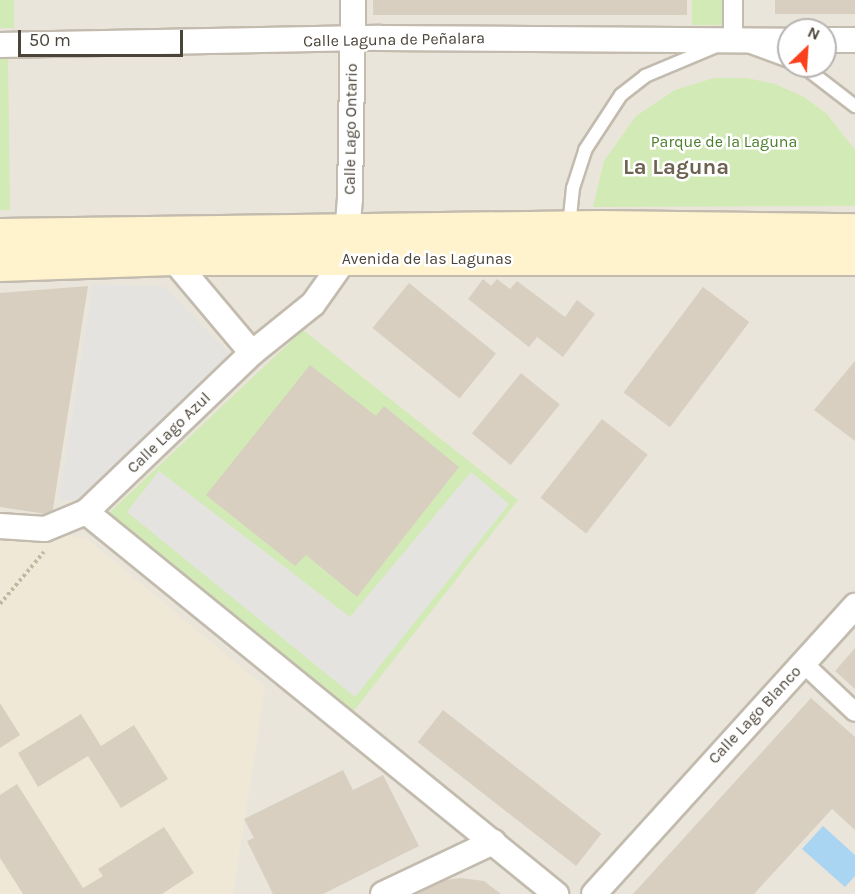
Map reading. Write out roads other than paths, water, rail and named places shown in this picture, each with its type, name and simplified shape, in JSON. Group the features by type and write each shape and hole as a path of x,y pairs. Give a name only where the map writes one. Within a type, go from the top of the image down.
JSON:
{"main road":[{"name":"Avenida de las Lagunas","path":"0,264 172,258 568,229 855,230"},
{"name":"Avenida de las Lagunas","path":"0,235 855,258"}],"street":[{"name":"Calle Lago Ontario","path":"346,245 353,0"},
{"path":"733,0 733,41"},
{"name":"Calle Laguna de Peñalara","path":"0,45 352,39 777,40"},
{"path":"837,40 855,40"},
{"name":"Calle Lago Azul","path":"78,517 252,353 313,304 346,245"},
{"path":"172,258 252,353"},
{"path":"0,526 45,529 78,517 493,842 556,894"},
{"name":"Calle Lago Blanco","path":"594,894 655,824 855,606"},
{"path":"803,663 855,712"},
{"path":"383,894 493,842"}],"lane":[{"path":"568,229 573,188 585,150 621,95 645,76 733,41 777,57"},
{"path":"819,78 855,106"}],"water":[{"path":"823,826 855,855 855,876 845,887 802,849"}],"district":[{"name":"La Laguna","path":"676,168"}],"park label":[{"name":"Parque de la Laguna","path":"724,142"}]}
